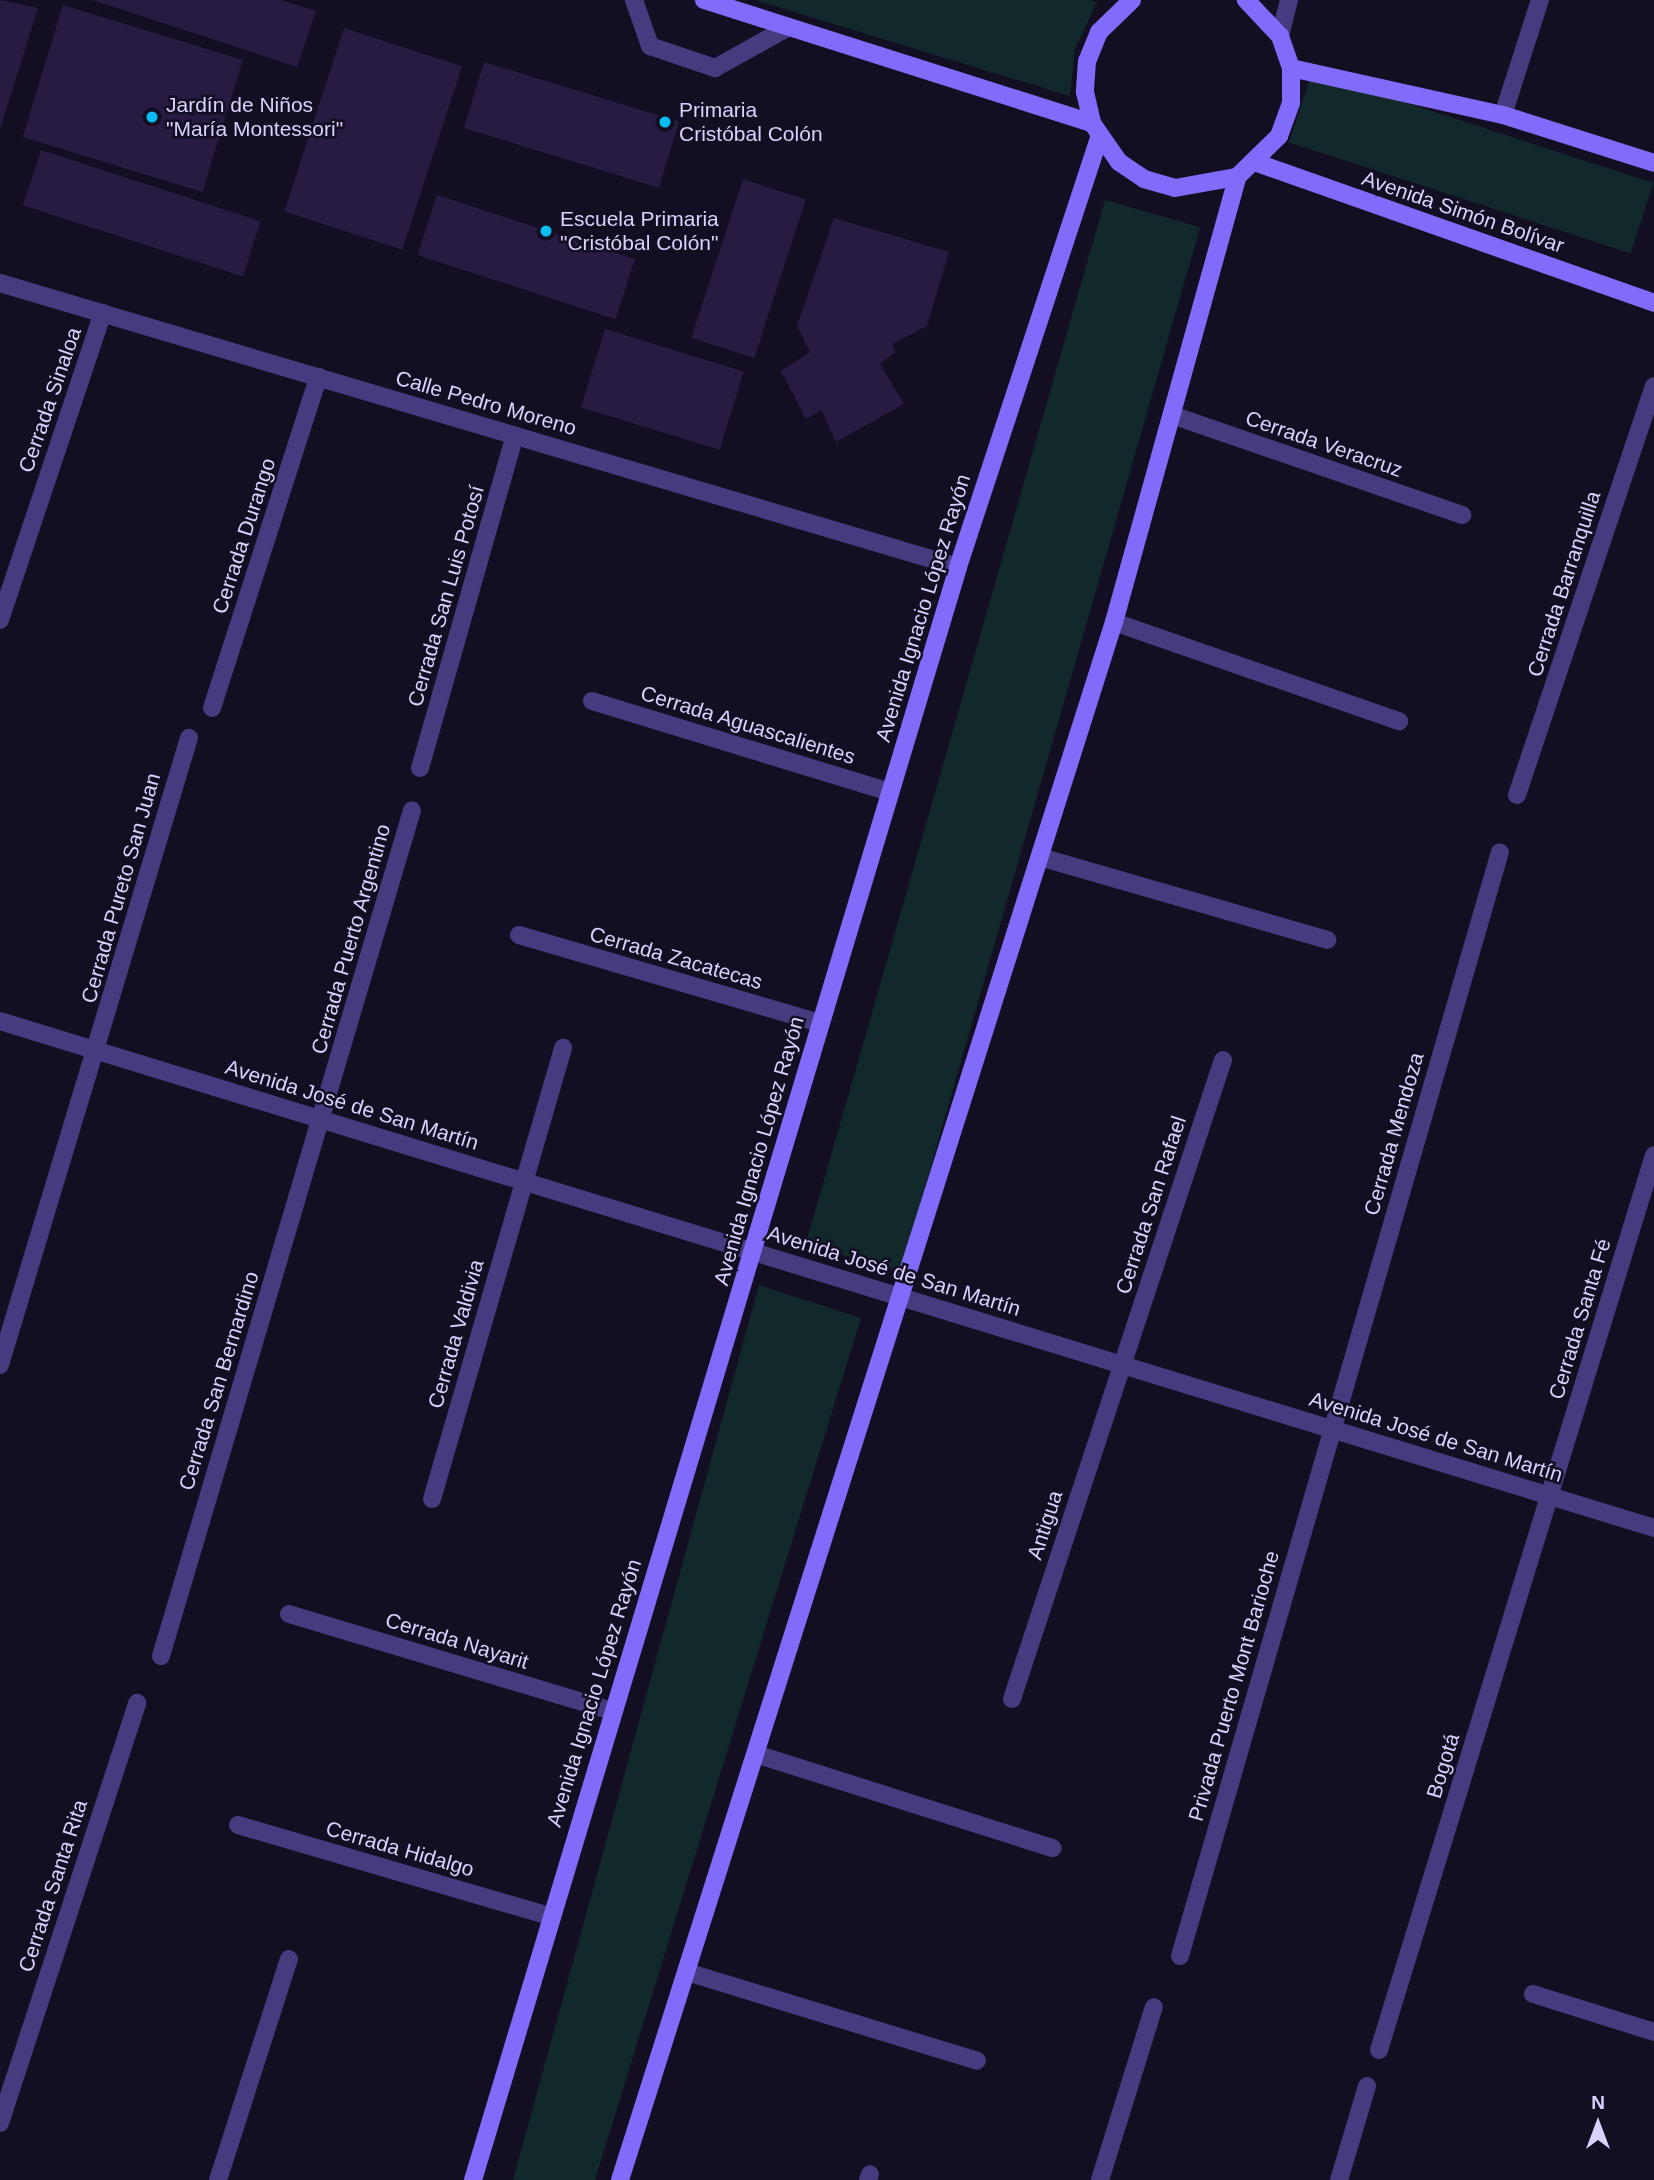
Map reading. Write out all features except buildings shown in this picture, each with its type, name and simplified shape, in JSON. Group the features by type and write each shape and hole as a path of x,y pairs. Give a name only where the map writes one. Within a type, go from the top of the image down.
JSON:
{"street":[{"path":"634,0 650,46 715,68 787,28"},
{"path":"704,0 1095,130 1144,179 1207,187 1237,177 1257,163 1279,136 1291,103 1291,68 1280,36 1246,0"},
{"path":"1095,130 1084,92 1087,61 1099,32 1132,0"},
{"path":"1280,36 1289,0"},
{"path":"1503,116 1540,0"},
{"path":"1291,68 1503,116 1654,163"},
{"name":"Avenida Ignacio López Rayón","path":"473,2180 550,1916 754,1252 820,1023 958,567 1095,130"},
{"name":"Avenida Simón Bolívar","path":"1257,163 1654,303"},
{"path":"620,2180 690,1973 1114,622 1237,177"},
{"name":"Calle Pedro Moreno","path":"0,283 958,567"},
{"name":"Cerrada Sinaloa","path":"0,620 103,313"},
{"name":"Cerrada Durango","path":"212,708 318,377"},
{"name":"Cerrada Barranquilla","path":"1517,795 1654,386"},
{"name":"Cerrada Veracruz","path":"1172,415 1462,515"},
{"name":"Cerrada San Luis Potosí","path":"420,768 515,435"},
{"path":"1114,622 1399,721"},
{"name":"Cerrada Aguascalientes","path":"592,701 890,792"},
{"name":"Cerrada Pureto San Juan","path":"0,1365 97,1051 189,738"},
{"name":"Cerrada Puerto Argentino","path":"320,1119 412,810"},
{"name":"Cerrada Mendoza","path":"1332,1429 1500,852"},
{"path":"1040,857 1327,940"},
{"name":"Cerrada Zacatecas","path":"520,935 820,1023"},
{"name":"Avenida José de San Martín","path":"0,1021 1654,1528"},
{"name":"Cerrada Valdivia","path":"432,1499 563,1048"},
{"name":"Cerrada San Rafael","path":"1122,1365 1223,1060"},
{"name":"Cerrada San Bernardino","path":"161,1656 320,1119"},
{"name":"Cerrada Santa Fé","path":"1549,1496 1654,1155"},
{"name":"Antigua","path":"1012,1699 1122,1365"},
{"name":"Privada Puerto Mont Barioche","path":"1180,1955 1332,1429"},
{"name":"Bogotá","path":"1379,2050 1549,1496"},
{"name":"Cerrada Nayarit","path":"289,1614 612,1711"},
{"name":"Cerrada Santa Rita","path":"0,2123 137,1703"},
{"path":"759,1755 1053,1848"},
{"name":"Cerrada Hidalgo","path":"238,1825 550,1916"},
{"path":"218,2180 289,1959"},
{"path":"690,1973 977,2062"},
{"path":"1533,1994 1654,2032"},
{"path":"1100,2180 1154,2007"},
{"path":"1339,2180 1367,2086"}],"green space":[{"path":"755,0 1097,2 1075,49 1070,96"},
{"path":"1312,72 1653,183 1631,253 1289,142"},
{"path":"1105,200 1200,227 901,1271 806,1244"},
{"path":"759,1285 861,1318 595,2180 513,2180"}],"place":[{"name":"Jardín de Niños \"María Montessori\"","path":"152,117"},
{"name":"Primaria Cristóbal Colón","path":"665,122"},
{"name":"Escuela Primaria \"Cristóbal Colón\"","path":"546,231"}]}
